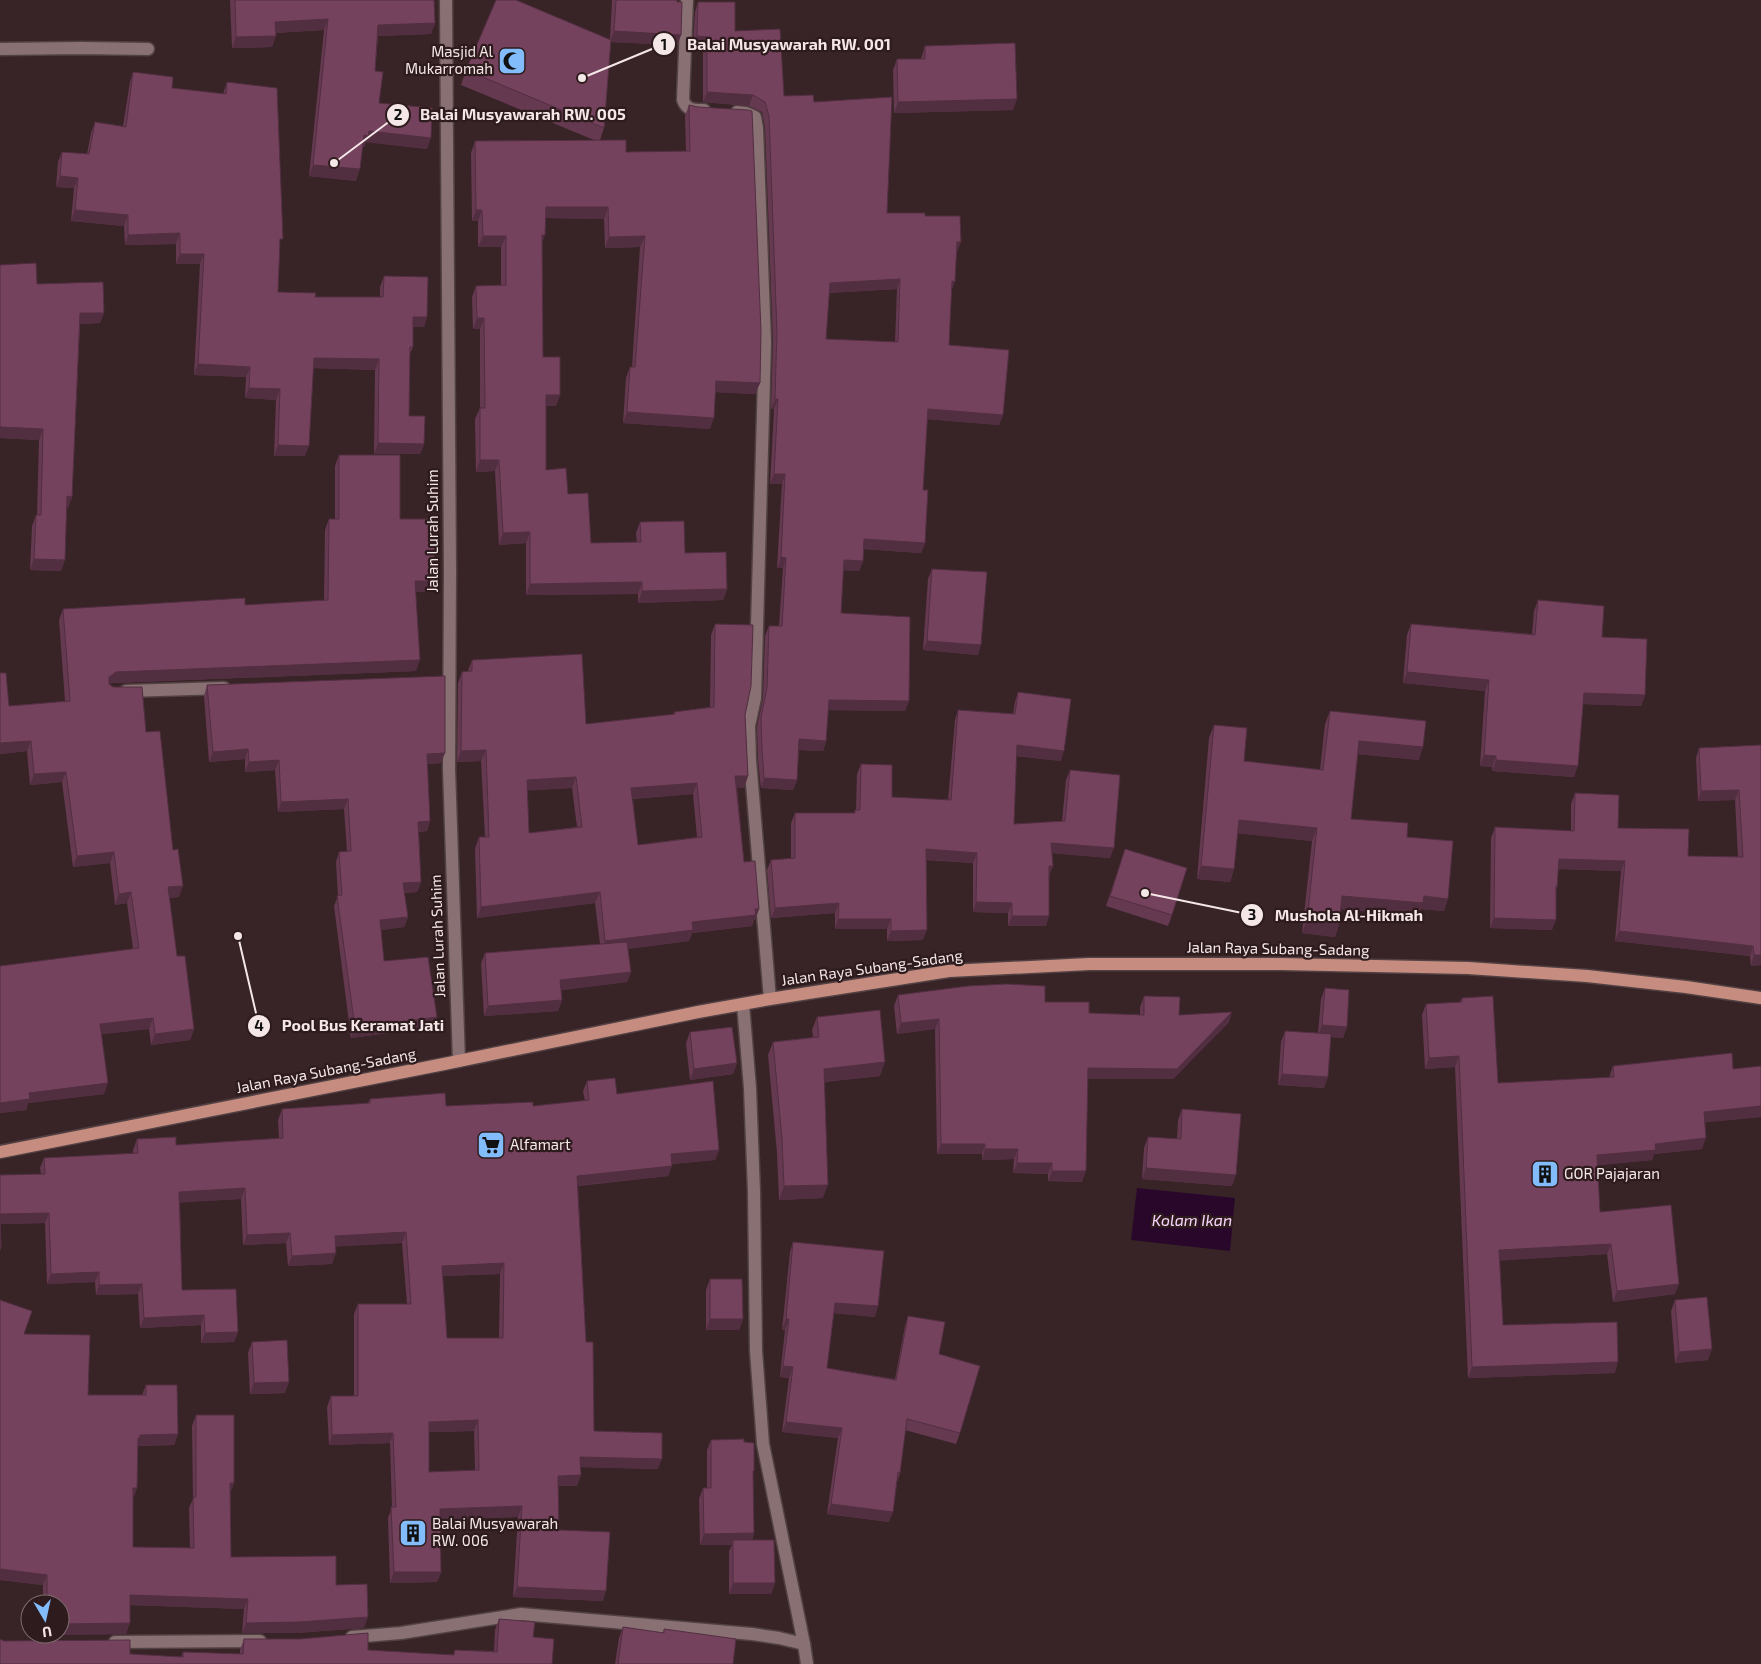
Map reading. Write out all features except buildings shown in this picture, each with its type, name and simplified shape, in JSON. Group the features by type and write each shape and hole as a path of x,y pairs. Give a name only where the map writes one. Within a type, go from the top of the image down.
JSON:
{"main road":[{"name":"Jalan Raya Subang-Sadang","path":"0,1152 698,1012 949,971 1089,964 1281,964 1468,968 1588,976 1761,998"}],"street":[{"name":"Jalan Lurah Suhim","path":"446,0 450,571 443,678 449,769 459,1061"},
{"path":"687,0 683,100 685,106 689,110 746,113 755,118 757,128 764,342 755,698 749,726 751,792 770,999"},
{"path":"0,49 148,49"},
{"path":"112,691 240,687"},
{"path":"743,1004 754,1192 756,1351 763,1444 807,1664"},
{"path":"344,1637 401,1633 521,1614 752,1634 804,1644"},
{"path":"106,1642 277,1641"}],"water":[{"name":"Kolam Ikan","path":"1137,1188 1235,1198 1230,1251 1131,1240"}],"place":[{"name":"Masjid Al Mukarromah","path":"512,61"},
{"name":"Balai Musyawarah RW. 001","path":"582,78"},
{"name":"Balai Musyawarah RW. 005","path":"334,163"},
{"name":"Mushola Al-Hikmah","path":"1145,893"},
{"name":"Pool Bus Keramat Jati","path":"238,936"},
{"name":"Alfamart","path":"491,1145"},
{"name":"GOR Pajajaran","path":"1545,1174"},
{"name":"Balai Musyawarah RW. 006","path":"413,1533"}]}
